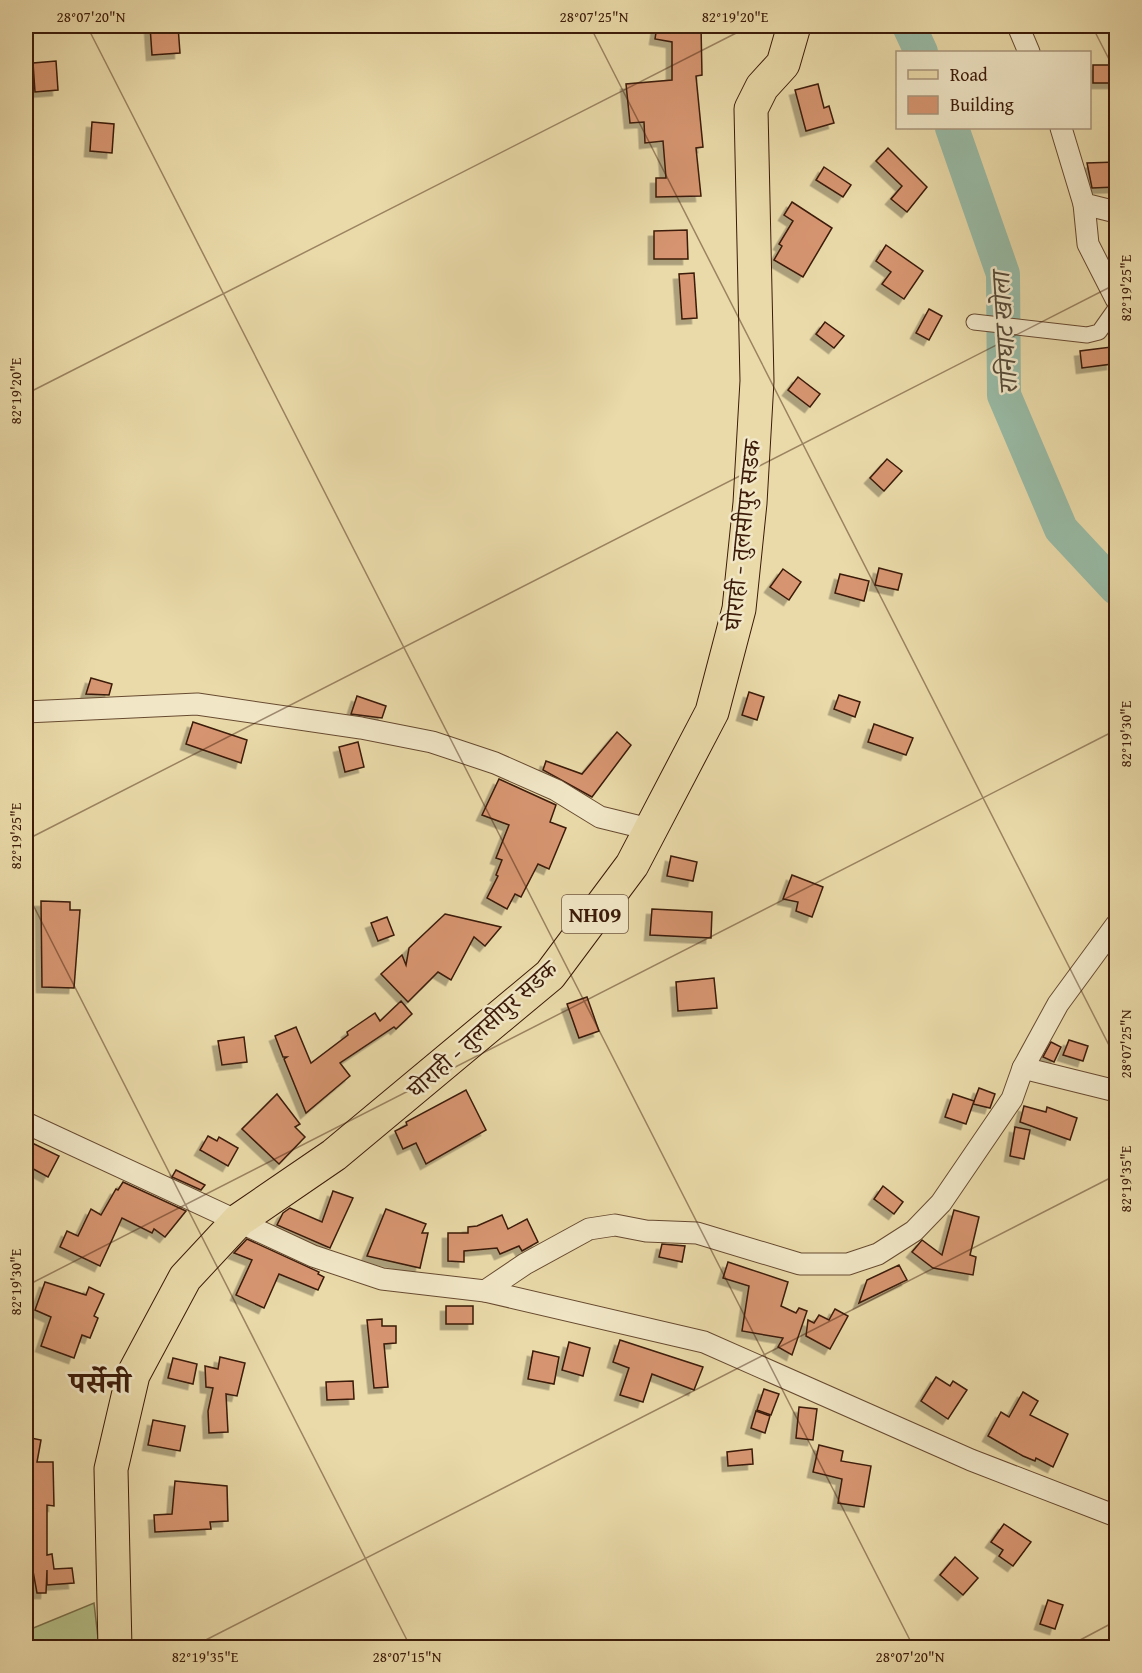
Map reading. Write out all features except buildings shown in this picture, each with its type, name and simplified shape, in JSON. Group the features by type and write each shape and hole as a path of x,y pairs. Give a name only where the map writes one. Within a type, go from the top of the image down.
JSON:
{"main road":[{"name":"घोराही - तुलसीपुर सडक","path":"115,1647 111,1469 133,1375 185,1278 238,1221 334,1155 550,975 632,865 712,712 739,609 750,503 757,381 751,109 762,87 783,64 794,26"}],"street":[{"path":"1018,26 1029,51"},
{"path":"1061,129 1084,204 1088,244 1116,299"},
{"path":"1084,204 1116,212"},
{"path":"974,322 1087,335 1099,332 1116,308"},
{"path":"26,712 197,704 432,741 495,763 556,790 600,817 649,829"},
{"path":"486,1291 525,1264 590,1229 615,1225 646,1231 697,1233 800,1264 848,1264 878,1254 914,1231 940,1203 1012,1099 1023,1068 1058,1004 1116,925"},
{"path":"1023,1068 1116,1091"},
{"path":"26,1123 313,1256 382,1279 486,1291 704,1342 971,1460 1116,1516"}],"green space":[{"path":"94,1603 99,1647 26,1648 26,1631"}],"waterway":[{"name":"रानिघाट खोला","path":"909,26 921,51"},
{"name":"रानिघाट खोला","path":"952,129 1003,274 1004,395 1061,529 1116,588"}],"district":[{"name":"पर्सेनी","path":"100,1382"}]}
